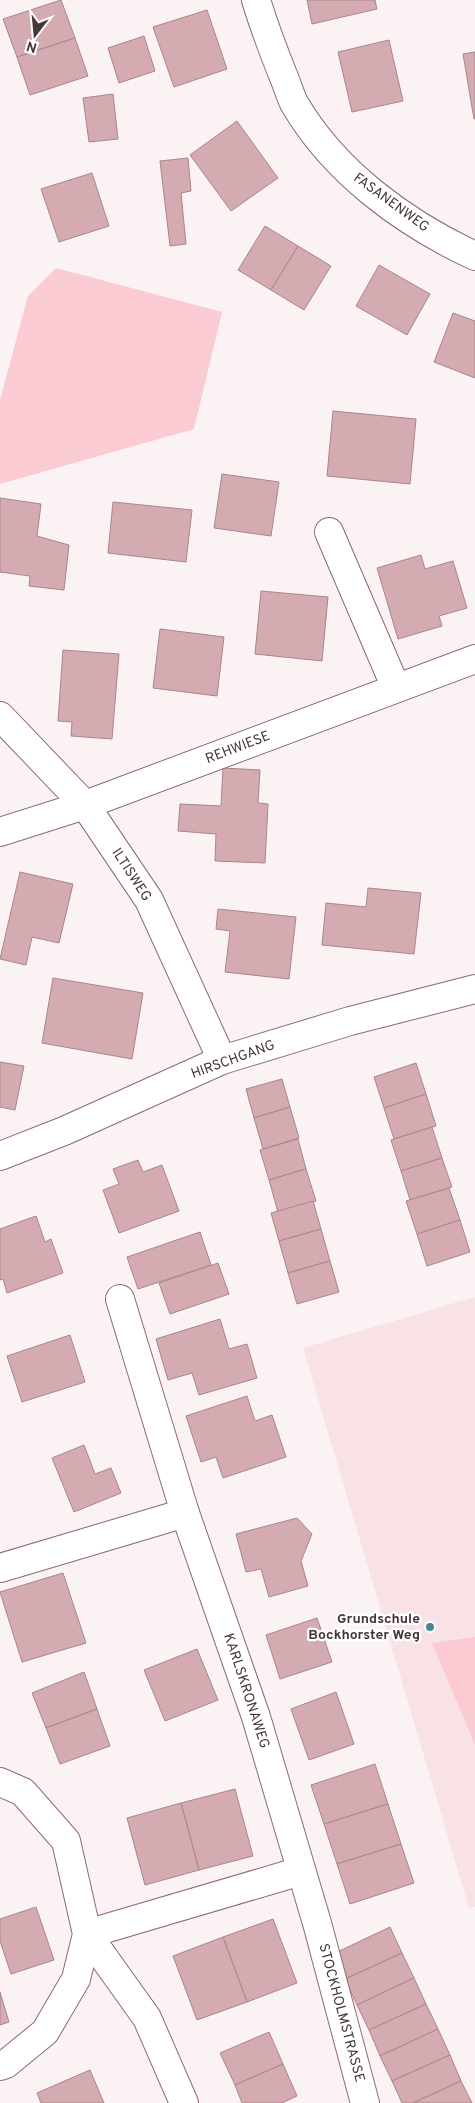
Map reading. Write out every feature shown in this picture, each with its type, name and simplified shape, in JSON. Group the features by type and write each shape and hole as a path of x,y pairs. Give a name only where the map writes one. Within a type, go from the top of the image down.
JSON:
{"street":[{"name":"FASANENWEG","path":"256,0 267,36 294,103 321,141 349,173 380,198 425,229 475,256"},
{"path":"329,532 396,688"},
{"name":"REHWIESE","path":"0,832 86,805 475,659"},
{"name":"ILTISWEG","path":"0,716 86,805 149,900 222,1060"},
{"name":"HIRSCHGANG","path":"0,1156 64,1131 222,1060 350,1021 475,989"},
{"name":"KARLSKRONAWEG","path":"120,1299 185,1513 256,1717 317,1923"},
{"path":"0,1568 185,1513"},
{"path":"0,1782 23,1792 66,1841 87,1934 147,2018 184,2103"},
{"path":"87,1934 301,1871"},
{"name":"STOCKHOLMSTRASSE","path":"317,1923 365,2103"},
{"path":"0,2066 6,2064 45,2032 76,1979 87,1934"}],"shaded area":[{"path":"56,268 222,312 194,429 0,484 0,400 28,296"},
{"name":"Grundschule Bockhorster Weg","path":"475,1297 475,1907 469,1908 303,1348"},
{"path":"475,1637 475,1745 432,1643"}],"building":[{"path":"61,0 75,38 17,57 3,19"},
{"path":"307,0 375,0 377,9 312,24"},
{"path":"207,10 227,69 174,87 153,27"},
{"path":"144,36 155,71 119,83 108,48"},
{"path":"75,38 88,76 30,95 17,57"},
{"path":"389,40 403,101 352,112 338,52"},
{"path":"475,52 475,119 474,119 463,54"},
{"path":"113,94 118,139 89,142 83,98"},
{"path":"237,121 278,178 231,211 190,155"},
{"path":"188,158 191,191 181,193 186,244 170,246 160,161"},
{"path":"92,173 109,226 59,242 41,189"},
{"path":"265,226 298,246 271,290 238,270"},
{"path":"298,246 331,266 304,310 271,290"},
{"path":"379,265 430,294 407,335 356,306"},
{"path":"453,313 475,321 475,378 434,362"},
{"path":"333,411 416,419 410,484 327,476"},
{"path":"222,474 279,482 271,536 214,528"},
{"path":"0,498 41,504 37,536 69,545 64,590 29,586 30,576 0,572"},
{"path":"113,502 192,510 186,562 108,553"},
{"path":"421,555 425,569 453,561 467,608 439,616 442,626 398,639 377,568"},
{"path":"261,591 328,597 322,661 255,654"},
{"path":"160,629 224,637 217,696 153,688"},
{"path":"63,650 119,654 112,739 71,736 72,722 58,721"},
{"path":"223,768 260,770 258,803 268,804 265,863 215,861 216,834 178,831 180,804 221,806"},
{"path":"20,872 73,884 59,943 32,937 26,965 0,959"},
{"path":"368,888 421,893 414,954 322,945 326,903 366,907"},
{"path":"218,909 296,917 289,979 225,972 230,931 216,929"},
{"path":"53,978 143,993 132,1059 42,1043"},
{"path":"0,1062 24,1066 15,1110 0,1107"},
{"path":"416,1063 426,1094 384,1108 374,1077"},
{"path":"282,1079 290,1107 254,1118 246,1089"},
{"path":"426,1094 436,1126 394,1139 384,1108"},
{"path":"290,1107 299,1138 263,1149 254,1118"},
{"path":"432,1127 442,1158 401,1171 391,1140"},
{"path":"298,1139 306,1169 269,1180 260,1150"},
{"path":"442,1158 452,1187 410,1200 401,1171"},
{"path":"138,1160 143,1172 162,1165 179,1211 119,1233 103,1190 119,1184 113,1169"},
{"path":"306,1169 316,1201 278,1212 269,1180"},
{"path":"449,1188 460,1220 417,1234 406,1201"},
{"path":"313,1201 321,1229 279,1241 271,1213"},
{"path":"36,1216 45,1242 51,1239 63,1273 7,1293 3,1279 0,1280 0,1229"},
{"path":"460,1220 470,1252 427,1266 417,1234"},
{"path":"321,1229 330,1261 288,1273 279,1241"},
{"path":"200,1232 211,1265 138,1289 127,1257"},
{"path":"330,1261 339,1292 297,1304 288,1273"},
{"path":"218,1263 229,1294 170,1314 159,1283"},
{"path":"220,1319 229,1349 247,1344 257,1378 199,1395 192,1373 168,1380 156,1339"},
{"path":"70,1335 85,1382 22,1402 7,1356"},
{"path":"247,1396 255,1421 272,1415 286,1457 223,1478 216,1457 201,1462 186,1416"},
{"path":"84,1445 95,1474 111,1468 121,1493 74,1512 52,1458"},
{"path":"297,1518 312,1534 301,1561 308,1586 269,1597 261,1569 246,1572 236,1534"},
{"path":"63,1573 86,1643 22,1662 0,1592"},
{"path":"317,1618 332,1662 280,1679 266,1635"},
{"path":"197,1649 218,1700 165,1721 144,1670"},
{"path":"84,1672 97,1709 46,1728 32,1693"},
{"path":"336,1692 354,1744 309,1760 291,1709"},
{"path":"97,1709 110,1746 60,1764 46,1728"},
{"path":"375,1764 388,1804 324,1824 311,1785"},
{"path":"235,1789 253,1856 199,1870 181,1803"},
{"path":"181,1803 199,1870 145,1885 127,1818"},
{"path":"388,1804 401,1844 337,1864 324,1824"},
{"path":"401,1844 414,1883 350,1904 337,1864"},
{"path":"36,1907 54,1960 11,1974 0,1941 0,1919"},
{"path":"273,1919 297,1983 247,2002 223,1937"},
{"path":"390,1927 402,1953 345,1979 333,1954"},
{"path":"223,1937 247,2002 197,2020 173,1956"},
{"path":"402,1953 414,1978 357,2005 345,1979"},
{"path":"414,1978 426,2004 369,2030 357,2005"},
{"path":"0,1992 9,2022 0,2025"},
{"path":"426,2004 438,2029 380,2056 369,2030"},
{"path":"438,2029 450,2055 392,2081 380,2056"},
{"path":"269,2032 283,2064 235,2085 220,2053"},
{"path":"450,2055 461,2081 413,2103 402,2103 392,2081"},
{"path":"283,2064 297,2096 282,2103 242,2103 235,2085"},
{"path":"90,2070 104,2103 41,2103 37,2093"},
{"path":"461,2081 472,2103 413,2103"}],"place":[{"name":"Grundschule Bockhorster Weg","path":"430,1627"}]}
